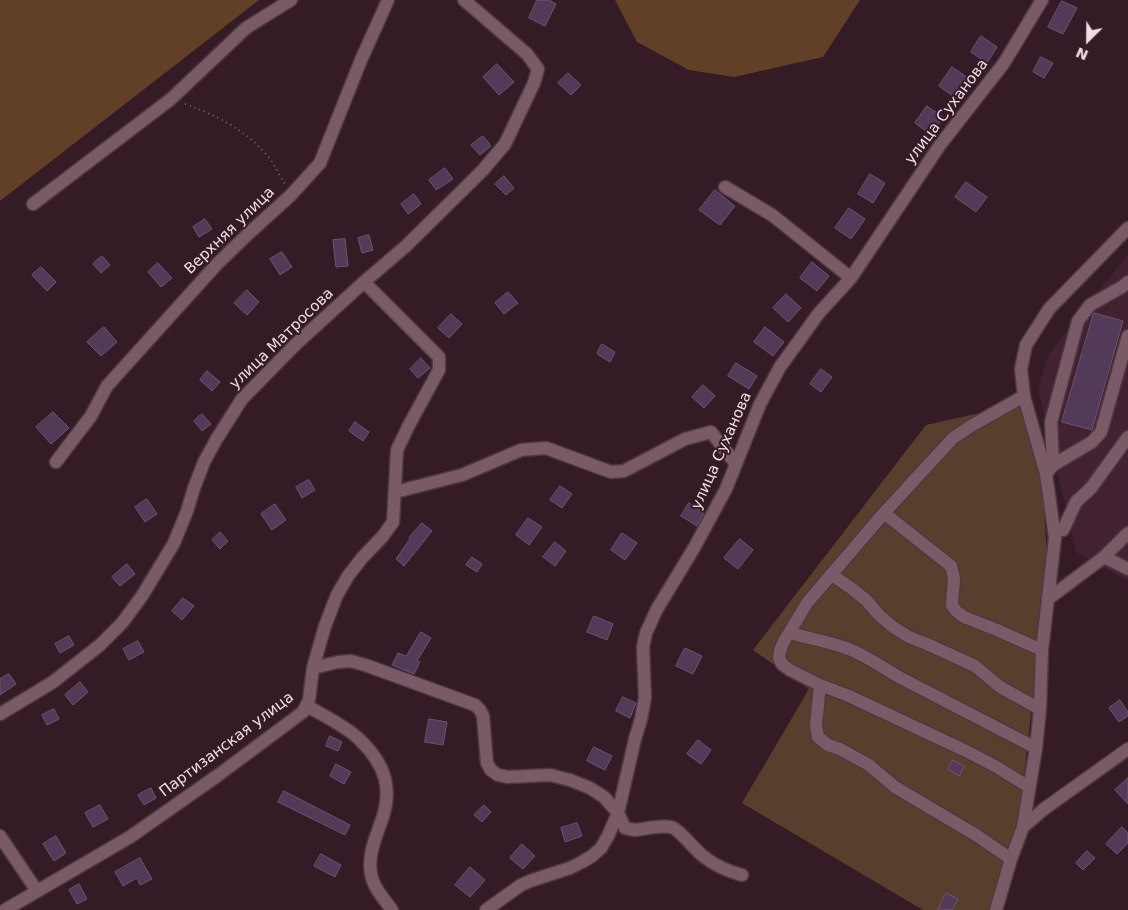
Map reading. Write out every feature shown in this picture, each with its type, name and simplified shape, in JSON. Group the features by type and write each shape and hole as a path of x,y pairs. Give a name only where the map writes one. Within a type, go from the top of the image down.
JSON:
{"street":[{"path":"33,204 171,99 246,28 291,0"},
{"name":"Верхняя улица","path":"56,462 91,416 107,386 217,264 291,195 320,164 360,60 388,0"},
{"name":"улица Матросова","path":"0,714 53,682 100,645 122,623 142,596 174,543 188,511 204,462 242,399 296,344 406,246 483,170 505,144 534,83 538,69 527,54 464,0"},
{"name":"улица Суханова","path":"486,910 521,885 570,868 592,856 601,848 618,813 641,719 645,698 643,647 646,633 657,608 694,548 726,489 760,404 780,367 819,313 851,278 940,146 1004,63 1042,0"},
{"path":"725,187 772,215 851,278"},
{"path":"1049,470 1024,396 1021,369 1026,345 1049,309 1128,228"},
{"name":"Партизанская улица","path":"5,910 130,837 225,770 303,712 307,706 313,668 325,626 337,596 357,564 383,536 393,522 397,450 439,370 439,357 364,282"},
{"path":"996,910 1022,826 1036,748 1040,709 1042,650 1055,538 1049,470 1051,422 1078,321 1090,305 1126,288"},
{"path":"1049,470 1092,442 1101,432 1128,336"},
{"path":"1024,396 953,438 884,513 807,603 788,633 779,658 782,664 790,670 966,750 1029,787"},
{"path":"395,492 462,475 521,450 546,448 610,472 624,471 685,439 711,432 736,464"},
{"path":"1063,530 1076,502 1091,488 1128,437"},
{"path":"884,513 951,566 954,578 952,605 956,611 964,617 1042,650"},
{"path":"1048,599 1104,556 1128,533"},
{"path":"1104,556 1128,569"},
{"path":"832,575 866,600 879,615 901,632 975,666 1000,687 1040,709"},
{"path":"788,633 850,649 897,676 1036,748"},
{"path":"313,668 351,661 475,705 483,716 487,764 498,775 508,777 550,775 590,788 604,797 618,813 625,828 672,827 681,833 691,846 709,861 721,869 742,875"},
{"path":"820,685 816,725 818,737 828,745 840,749 869,765 895,788 976,835 1011,859"},
{"path":"307,706 358,738 381,765 386,780 387,794 385,810 370,852 370,863 374,883 392,910"},
{"path":"1022,826 1128,749"},
{"path":"0,836 37,891"}],"path":[{"path":"171,99 224,120 249,136 268,156 291,195"}],"shaded area":[{"path":"0,0 259,0 0,201"},
{"path":"615,0 860,0 823,57 734,77 689,70 637,42"},
{"path":"1128,254 1128,581 1076,552 1038,388 1048,355"},
{"path":"1020,404 1042,478 1047,556 1019,824 994,910 923,910 742,803 809,689 753,650 926,425"}],"building":[{"path":"537,0 549,0 556,4 545,26 529,18"},
{"path":"1062,1 1077,8 1063,34 1048,27"},
{"path":"981,36 997,47 987,63 971,52"},
{"path":"1041,57 1053,63 1044,78 1033,72"},
{"path":"497,64 514,82 499,95 483,77"},
{"path":"952,67 971,80 957,99 939,86"},
{"path":"568,73 581,85 571,95 558,83"},
{"path":"927,106 943,117 931,135 915,123"},
{"path":"483,136 491,146 480,155 471,145"},
{"path":"445,168 453,179 436,190 429,180"},
{"path":"870,174 885,183 873,203 858,194"},
{"path":"504,176 514,188 506,195 495,184"},
{"path":"966,182 987,197 976,212 955,197"},
{"path":"715,190 735,206 720,225 699,210"},
{"path":"414,194 421,204 408,214 401,204"},
{"path":"849,208 865,219 851,239 835,228"},
{"path":"205,219 212,229 199,237 193,227"},
{"path":"369,235 373,250 362,253 358,238"},
{"path":"345,239 348,266 336,267 333,240"},
{"path":"282,252 292,267 280,275 270,259"},
{"path":"102,256 110,265 101,273 93,264"},
{"path":"812,262 829,276 817,291 800,278"},
{"path":"158,263 172,278 161,287 148,272"},
{"path":"41,267 56,282 47,291 32,275"},
{"path":"247,290 259,302 247,315 234,303"},
{"path":"508,292 518,303 504,314 495,303"},
{"path":"786,294 801,308 788,322 773,308"},
{"path":"1094,313 1123,321 1092,430 1062,422"},
{"path":"451,314 462,324 449,338 438,328"},
{"path":"104,327 117,342 101,356 87,342"},
{"path":"765,327 784,342 773,356 754,342"},
{"path":"602,344 615,352 610,362 597,354"},
{"path":"421,358 430,368 418,378 410,369"},
{"path":"736,363 757,376 749,389 728,376"},
{"path":"821,369 832,377 821,392 810,384"},
{"path":"207,371 220,382 212,391 200,380"},
{"path":"703,385 715,396 704,408 692,397"},
{"path":"53,412 69,428 51,444 36,427"},
{"path":"202,414 211,424 202,431 194,421"},
{"path":"355,422 369,432 363,441 349,431"},
{"path":"309,480 315,490 302,498 296,487"},
{"path":"560,486 572,494 562,508 550,500"},
{"path":"147,499 157,514 145,522 135,507"},
{"path":"689,503 704,513 697,526 681,516"},
{"path":"275,504 286,520 272,530 261,514"},
{"path":"528,518 542,527 529,545 516,535"},
{"path":"422,523 432,531 404,566 396,559 409,538"},
{"path":"220,532 228,541 220,549 212,540"},
{"path":"622,533 637,543 625,560 611,550"},
{"path":"740,539 753,550 738,569 724,558"},
{"path":"555,542 566,551 555,566 543,557"},
{"path":"472,557 482,564 477,572 466,565"},
{"path":"127,564 135,574 120,586 112,577"},
{"path":"183,598 194,606 182,620 172,611"},
{"path":"594,616 613,624 607,640 587,632"},
{"path":"421,632 431,638 417,661 420,662 414,674 392,665 398,653 406,656"},
{"path":"69,636 74,645 60,653 55,644"},
{"path":"138,641 144,652 129,660 123,649"},
{"path":"685,648 702,656 693,674 676,666"},
{"path":"9,674 16,684 0,695 0,679"},
{"path":"80,682 88,692 73,705 65,695"},
{"path":"623,697 636,703 630,718 616,711"},
{"path":"1120,700 1128,712 1128,716 1119,722 1109,708"},
{"path":"54,709 59,719 47,725 42,715"},
{"path":"429,719 447,722 443,745 425,742"},
{"path":"330,736 342,742 338,751 326,746"},
{"path":"698,740 711,750 701,764 687,754"},
{"path":"594,747 612,756 605,770 587,761"},
{"path":"953,760 964,766 959,776 948,769"},
{"path":"336,764 351,772 344,784 330,776"},
{"path":"1128,778 1128,804 1115,790"},
{"path":"151,788 156,798 144,805 138,795"},
{"path":"284,791 350,825 345,835 278,802"},
{"path":"100,805 108,819 93,827 85,813"},
{"path":"484,805 491,812 482,822 474,815"},
{"path":"577,823 582,836 565,842 561,828"},
{"path":"1122,827 1128,833 1128,843 1117,854 1106,844"},
{"path":"56,836 66,853 54,861 43,844"},
{"path":"522,844 535,856 523,869 510,858"},
{"path":"1087,851 1095,858 1083,870 1076,863"},
{"path":"321,854 341,865 335,877 314,866"},
{"path":"140,858 152,879 140,885 137,878 123,886 115,872"},
{"path":"470,867 485,880 470,897 455,885"},
{"path":"79,884 87,899 77,904 69,890"},
{"path":"946,893 958,899 952,910 938,910"}]}
